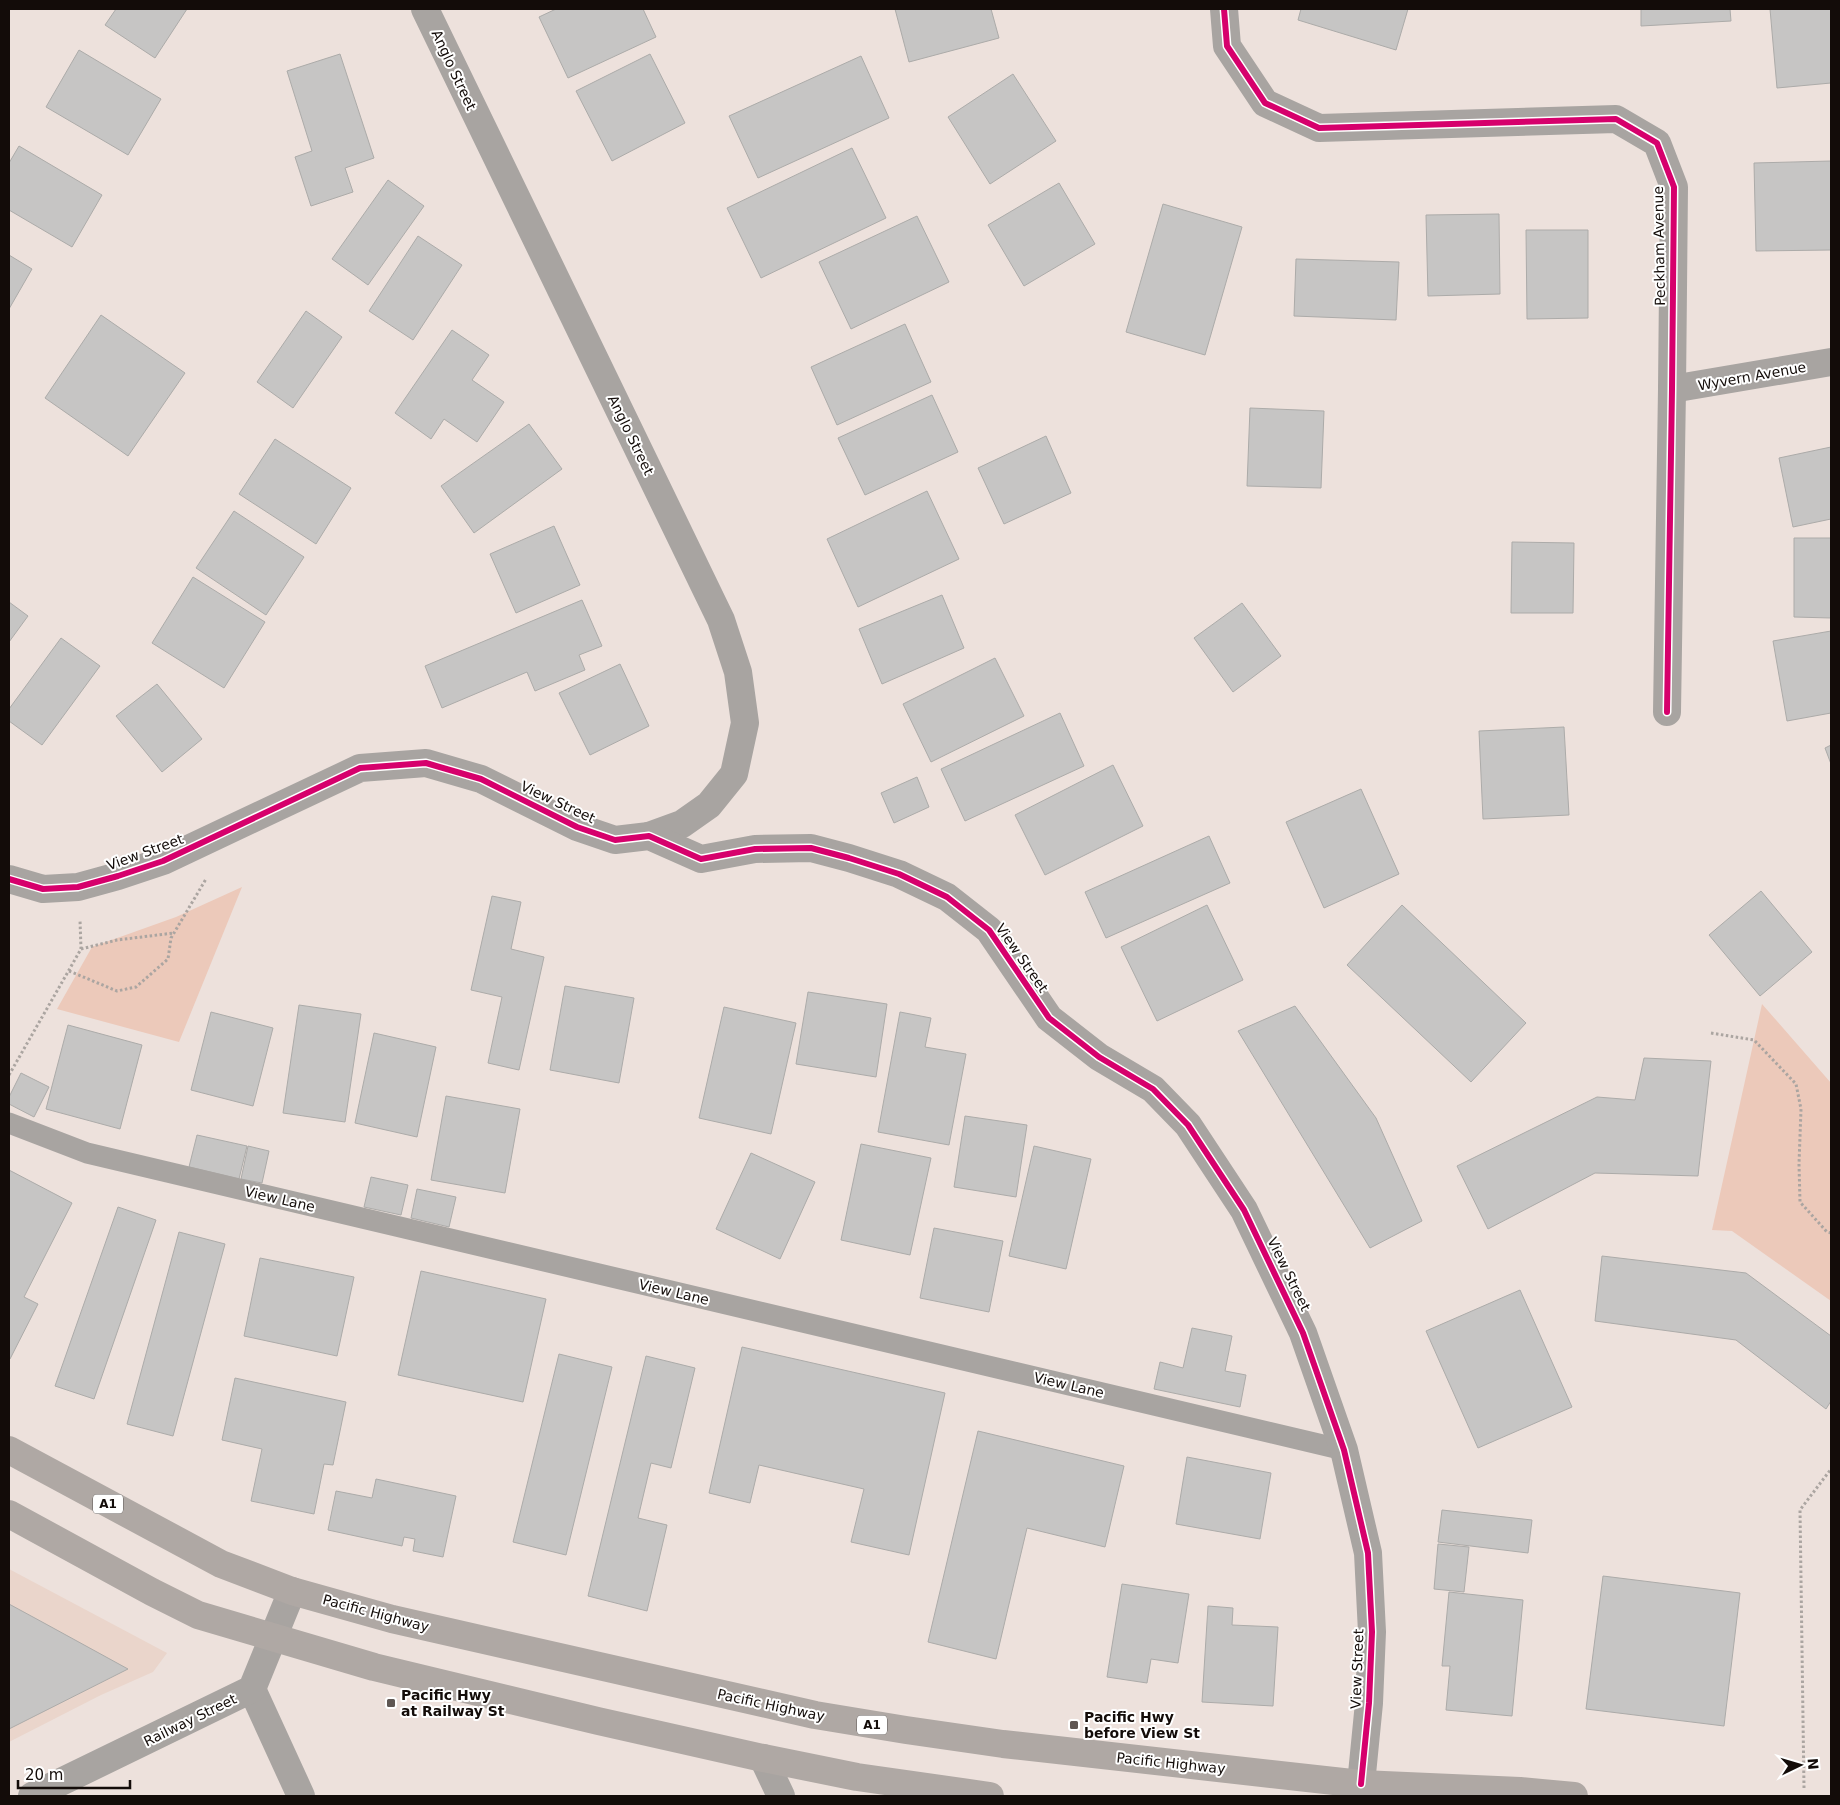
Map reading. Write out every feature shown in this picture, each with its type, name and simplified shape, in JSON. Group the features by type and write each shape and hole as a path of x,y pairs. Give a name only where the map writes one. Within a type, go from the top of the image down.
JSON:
{"highway":[{"name":"Pacific Highway","path":"9,1450 221,1564 292,1591 392,1619 815,1715 1021,1746 1361,1784 1520,1791 1574,1796"},
{"path":"9,1514 152,1592 198,1614 374,1667 598,1722 762,1758 857,1777 990,1796"}],"street":[{"name":"Anglo Street","path":"425,9 721,620 738,672 745,723 734,774 708,805 682,824 649,836"},
{"name":"Peckham Avenue","path":"1224,9 1227,46 1265,103 1319,128 1616,119 1657,143 1674,187 1667,712"},
{"name":"Wyvern Avenue","path":"1672,389 1831,362"},
{"name":"View Street","path":"9,879 43,888 78,886 118,876 163,861 360,768 426,763 481,780 576,827 607,838 615,840 649,836 701,858 755,849 811,848 899,874 947,897 989,930 1048,1018 1099,1057 1153,1089 1188,1125 1244,1210 1303,1333 1344,1450 1368,1553 1372,1632 1369,1704 1361,1784"},
{"name":"Railway Street","path":"32,1796 252,1689 292,1591"},
{"path":"252,1689 301,1796"},
{"path":"762,1758 781,1796"}],"lane":[{"name":"View Lane","path":"9,1122 87,1153 1344,1450"}],"path":[{"path":"69,971 117,991 136,988 168,959 171,938 208,876"},
{"path":"9,1075 81,949 78,886"},
{"path":"81,949 117,940 174,933"},
{"path":"1711,1033 1754,1040 1796,1084 1801,1109 1800,1202 1827,1232 1831,1233"},
{"path":"1804,1788 1800,1510 1831,1469"}],"shaded area":[{"path":"242,887 179,1042 57,1009 92,947 176,917"},
{"path":"1762,1004 1831,1083 1831,1301 1732,1231 1712,1230"},
{"path":"9,1569 167,1653 153,1672 101,1695 9,1742"}],"building":[{"path":"116,9 187,9 155,58 105,25"},
{"path":"556,9 643,9 656,37 568,78 539,17"},
{"path":"895,9 991,9 999,38 909,62"},
{"path":"1301,9 1408,9 1396,50 1298,20"},
{"path":"1641,9 1730,9 1731,21 1641,26"},
{"path":"1770,9 1831,9 1831,83 1777,88"},
{"path":"79,50 161,99 128,155 46,107"},
{"path":"340,54 374,158 345,168 353,192 311,206 295,157 312,151 287,71"},
{"path":"650,54 685,123 612,161 576,91"},
{"path":"861,56 889,118 758,178 729,116"},
{"path":"1013,74 1056,141 990,184 948,117"},
{"path":"19,146 102,195 72,247 9,210 9,163"},
{"path":"852,148 886,218 761,278 727,208"},
{"path":"1831,161 1831,250 1756,251 1754,163"},
{"path":"388,180 424,206 368,285 332,259"},
{"path":"1059,183 1095,244 1024,286 988,225"},
{"path":"1163,204 1242,227 1205,355 1126,332"},
{"path":"1499,214 1500,294 1428,296 1426,215"},
{"path":"917,216 949,282 851,329 819,262"},
{"path":"1526,230 1588,230 1588,318 1527,319"},
{"path":"418,236 462,265 413,340 369,311"},
{"path":"9,255 32,269 9,309"},
{"path":"1296,259 1399,262 1396,320 1294,316"},
{"path":"306,311 342,337 293,408 257,382"},
{"path":"101,315 185,373 128,456 45,398"},
{"path":"905,324 931,382 837,425 811,367"},
{"path":"452,330 489,355 472,380 504,402 477,442 444,419 431,439 395,413"},
{"path":"932,395 958,452 865,495 838,438"},
{"path":"1250,408 1324,411 1321,488 1247,486"},
{"path":"529,424 562,469 474,533 441,486"},
{"path":"1046,436 1071,493 1004,524 978,468"},
{"path":"275,439 351,488 316,544 239,494"},
{"path":"1831,447 1831,519 1793,527 1779,458"},
{"path":"927,491 959,559 858,607 827,539"},
{"path":"234,511 304,557 266,615 196,568"},
{"path":"554,526 580,585 516,613 490,554"},
{"path":"1794,538 1831,538 1831,618 1794,617"},
{"path":"1512,542 1574,543 1573,613 1511,613"},
{"path":"193,577 265,622 224,688 152,643"},
{"path":"942,595 964,648 882,684 859,629"},
{"path":"582,600 602,646 579,655 585,670 535,691 527,672 442,708 425,666"},
{"path":"9,602 28,616 9,642"},
{"path":"1242,603 1281,656 1233,692 1194,638"},
{"path":"1831,631 1831,713 1787,721 1773,641"},
{"path":"61,638 100,666 42,745 9,721 9,709"},
{"path":"995,658 1024,716 931,762 903,704"},
{"path":"620,664 649,726 590,755 559,693"},
{"path":"157,684 202,739 162,772 116,716"},
{"path":"1060,713 1084,766 965,821 941,769"},
{"path":"1564,727 1569,815 1483,819 1479,731"},
{"path":"1831,745 1831,764 1825,748"},
{"path":"1113,765 1143,826 1045,875 1015,815"},
{"path":"917,777 929,807 894,823 881,793"},
{"path":"1361,789 1399,874 1324,908 1286,822"},
{"path":"1209,836 1230,883 1106,938 1085,892"},
{"path":"1761,891 1812,952 1760,996 1709,935"},
{"path":"492,896 521,902 511,949 544,957 519,1070 488,1063 502,997 471,990"},
{"path":"1207,905 1243,980 1157,1021 1121,947"},
{"path":"1402,905 1526,1023 1471,1082 1347,965"},
{"path":"565,986 634,998 619,1083 550,1070"},
{"path":"808,992 887,1004 876,1077 796,1064"},
{"path":"299,1005 361,1014 345,1122 283,1113"},
{"path":"1295,1006 1376,1118 1422,1221 1370,1248 1238,1031"},
{"path":"724,1007 796,1023 771,1134 699,1118"},
{"path":"211,1012 273,1028 253,1106 191,1090"},
{"path":"900,1012 931,1018 925,1047 966,1054 949,1145 878,1132"},
{"path":"68,1025 142,1045 120,1129 46,1109"},
{"path":"374,1033 436,1047 417,1137 355,1123"},
{"path":"1644,1058 1711,1061 1698,1176 1595,1173 1488,1229 1457,1166 1597,1097 1635,1100"},
{"path":"21,1073 49,1087 34,1117 9,1104 9,1097"},
{"path":"446,1096 520,1109 505,1193 431,1180"},
{"path":"965,1116 1027,1125 1016,1197 954,1187"},
{"path":"197,1135 247,1146 239,1179 189,1167"},
{"path":"861,1144 931,1158 910,1255 841,1240"},
{"path":"248,1146 269,1151 262,1183 241,1179"},
{"path":"1034,1146 1091,1159 1066,1269 1009,1256"},
{"path":"751,1153 815,1182 780,1259 716,1229"},
{"path":"9,1170 72,1203 24,1297 38,1304 10,1359 9,1358"},
{"path":"371,1177 408,1185 401,1215 364,1207"},
{"path":"417,1189 456,1197 449,1227 411,1218"},
{"path":"118,1207 156,1220 94,1399 55,1386"},
{"path":"934,1228 1003,1241 989,1312 920,1298"},
{"path":"179,1232 225,1244 173,1436 127,1424"},
{"path":"1602,1256 1746,1273 1831,1336 1831,1401 1826,1409 1736,1340 1595,1321"},
{"path":"260,1258 354,1277 337,1356 244,1336"},
{"path":"421,1271 546,1299 523,1402 398,1375"},
{"path":"1520,1290 1572,1407 1478,1448 1426,1331"},
{"path":"1192,1328 1232,1336 1225,1371 1246,1375 1240,1407 1154,1389 1160,1362 1183,1368"},
{"path":"742,1347 945,1393 909,1555 851,1542 864,1489 759,1465 750,1503 709,1493"},
{"path":"559,1354 612,1367 566,1555 513,1542"},
{"path":"646,1356 695,1368 671,1468 651,1463 638,1518 667,1525 647,1611 588,1596"},
{"path":"235,1378 346,1402 333,1465 324,1464 314,1514 251,1501 262,1449 222,1440"},
{"path":"978,1431 1124,1466 1105,1547 1027,1528 996,1659 928,1642"},
{"path":"1187,1457 1271,1473 1260,1539 1176,1524"},
{"path":"376,1479 456,1496 443,1557 413,1551 415,1539 404,1537 402,1546 328,1530 336,1491 372,1498"},
{"path":"1442,1510 1532,1520 1528,1553 1438,1542"},
{"path":"1438,1544 1469,1547 1464,1592 1434,1589"},
{"path":"1603,1576 1740,1593 1724,1726 1586,1709"},
{"path":"1122,1584 1189,1594 1178,1663 1151,1659 1147,1683 1107,1677"},
{"path":"1449,1592 1523,1600 1512,1716 1446,1710 1450,1666 1442,1666"},
{"path":"9,1604 44,1623 128,1669 9,1729"},
{"path":"1208,1606 1233,1608 1232,1625 1278,1627 1273,1706 1202,1702"}],"cycle path":[{"path":"1224,9 1227,46 1265,103 1319,128 1616,119 1657,143 1674,187 1667,712"},
{"path":"9,879 43,889 78,887 118,876 163,861 360,768 426,763 481,779 577,827 615,840 649,836 701,859 755,849 811,848 899,874 947,897 989,930 1049,1018 1099,1057 1153,1089 1188,1125 1244,1210 1303,1333 1344,1450 1368,1553 1372,1632 1369,1703 1361,1784"}],"place":[{"name":"Pacific Hwy at Railway St","path":"391,1703"},
{"name":"Pacific Hwy before View St","path":"1074,1725"}]}
